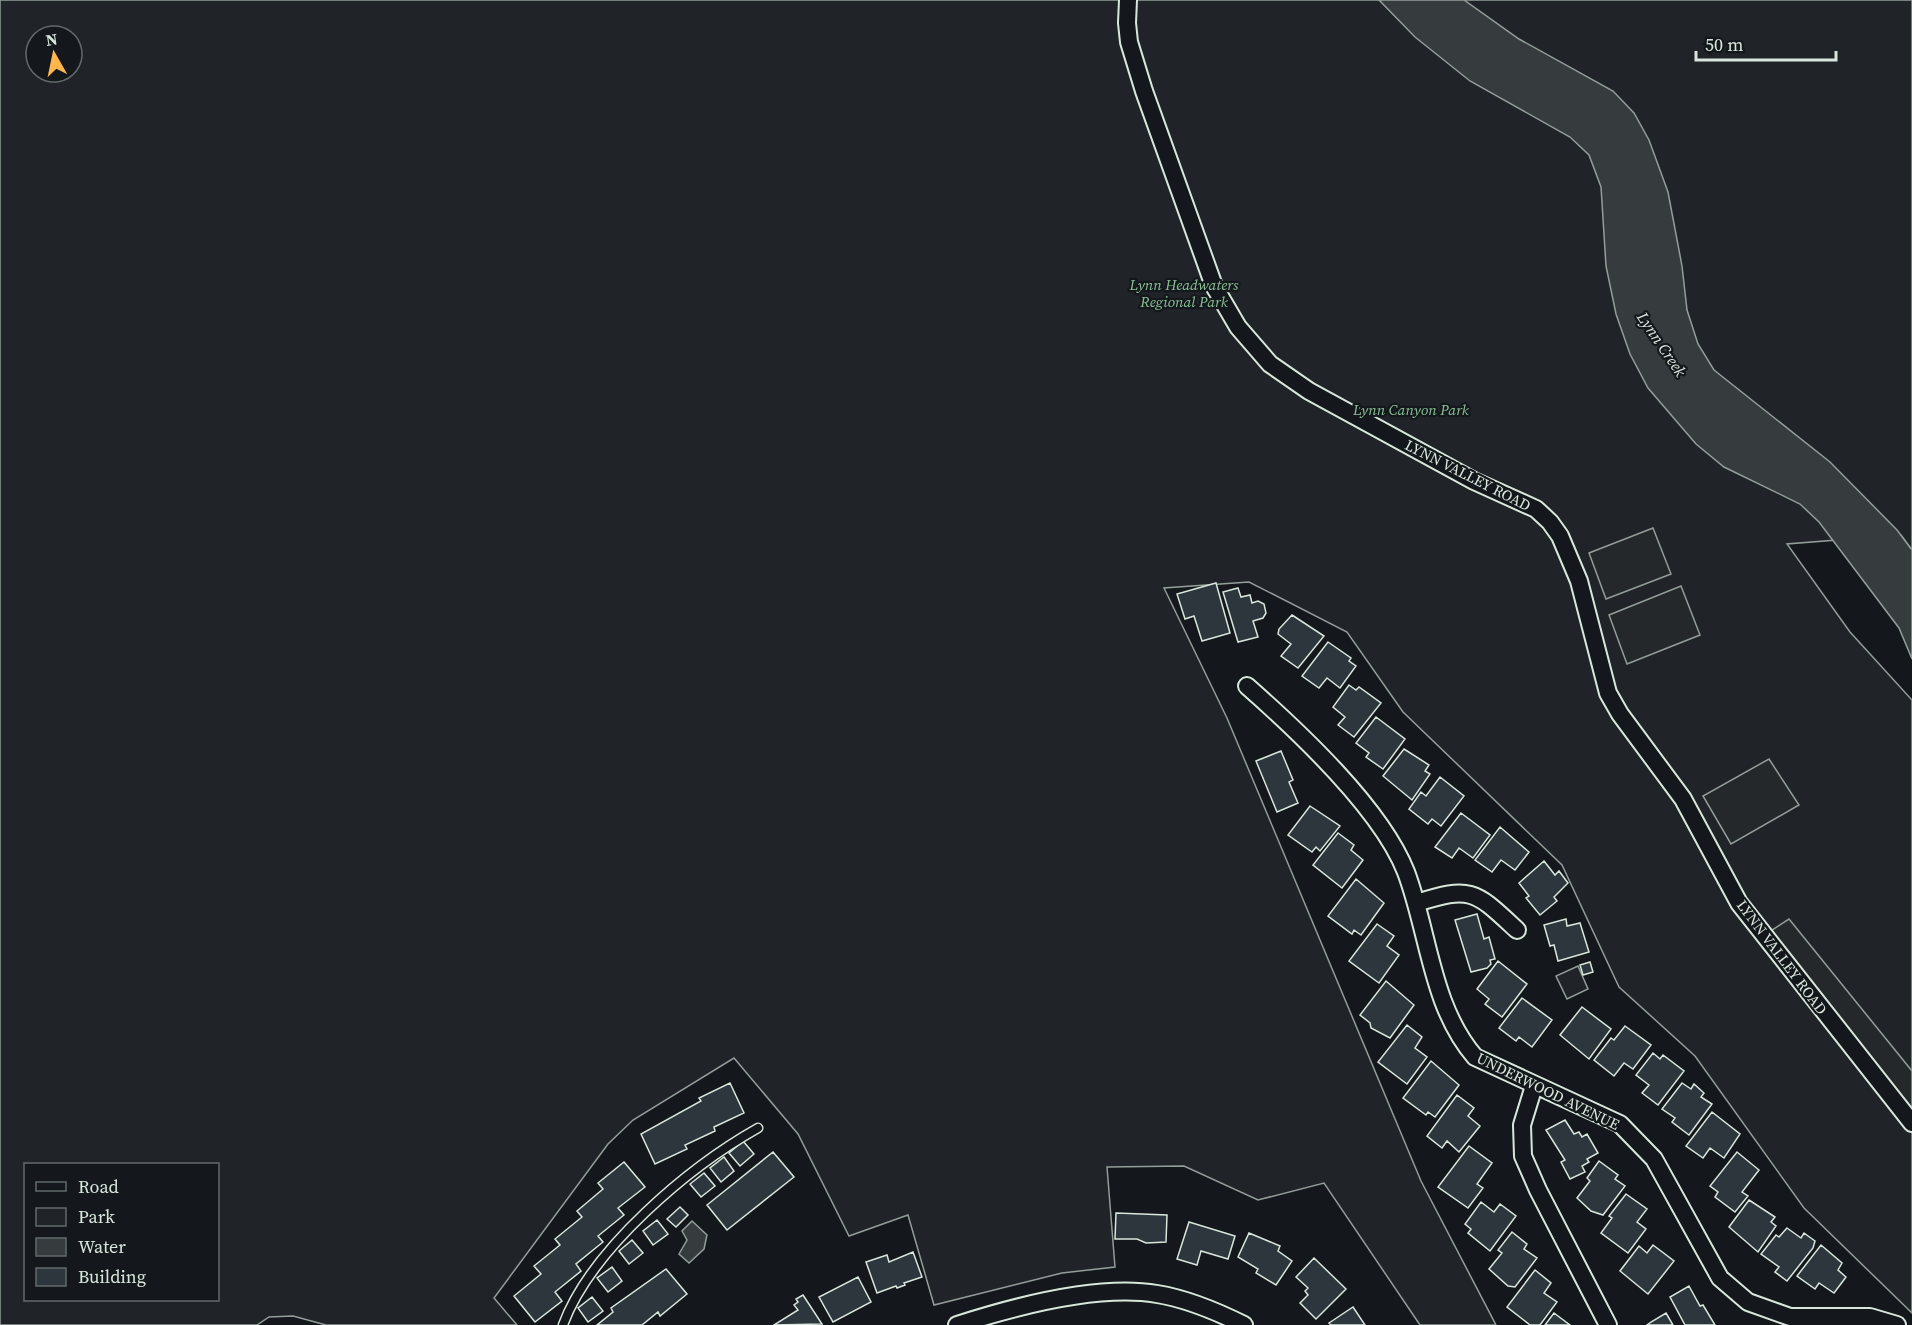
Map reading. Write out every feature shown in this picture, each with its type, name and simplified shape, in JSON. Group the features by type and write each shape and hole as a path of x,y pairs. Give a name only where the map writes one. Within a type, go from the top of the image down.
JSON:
{"street":[{"name":"LYNN VALLEY ROAD","path":"1128,0 1126,23 1129,42 1144,92 1214,286 1238,327 1270,364 1309,391 1474,481 1536,509 1550,522 1560,536 1579,581 1608,693 1620,714 1683,799 1739,903 1912,1123"},
{"name":"UNDERWOOD AVENUE","path":"1247,686 1292,725 1368,810 1404,869 1417,903 1449,1019 1461,1041 1475,1057 1534,1086 1567,1097 1620,1124 1654,1159 1720,1278 1767,1318 1870,1317 1897,1325"},
{"path":"1417,903 1449,893 1464,892 1479,896 1517,930"},
{"path":"1534,1086 1522,1125 1523,1156 1538,1190 1608,1325"},
{"path":"957,1325 1065,1299 1098,1293 1131,1292 1181,1299 1244,1325"}],"lane":[{"path":"563,1325 569,1310 584,1286 633,1224 705,1162 758,1128"}],"green space":[{"path":"0,0 1912,0 1912,550 1901,535 1787,544 1850,632 1912,700 1912,1313 1804,1208 1695,1056 1619,987 1562,865 1403,712 1347,632 1249,582 1164,588 1227,718 1421,1181 1496,1325 1420,1325 1324,1183 1258,1200 1184,1166 1107,1167 1115,1267 1062,1273 934,1305 908,1215 849,1236 798,1134 734,1058 633,1120 608,1144 494,1298 517,1325 326,1325 293,1316 269,1317 257,1325 0,1325"},
{"path":"1578,966 1588,989 1567,999 1556,976"}],"shaded area":[{"path":"1653,528 1671,574 1606,599 1589,553"},
{"path":"1681,586 1700,635 1627,664 1609,615"},
{"path":"1769,759 1799,805 1731,844 1703,796"},
{"path":"1789,919 1912,1071 1912,1123 1763,936"}],"water":[{"name":"Lynn Creek","path":"1379,0 1464,0 1519,39 1613,91 1634,113 1649,140 1668,192 1682,266 1687,310 1698,344 1714,370 1830,462 1897,530 1912,550 1912,659 1899,628 1819,522 1800,504 1724,467 1696,444 1648,388 1630,354 1616,314 1606,266 1601,187 1589,155 1570,137 1470,81 1415,37"},
{"path":"692,1221 707,1235 704,1249 689,1263 679,1254 687,1240 682,1231"}],"building":[{"path":"1216,583 1230,633 1202,641 1194,616 1185,619 1177,594"},
{"path":"1238,588 1241,597 1250,595 1252,603 1258,601 1264,604 1266,613 1263,618 1253,621 1258,637 1238,642 1223,592"},
{"path":"1292,615 1324,636 1298,668 1281,656 1291,644 1278,634 1279,629"},
{"path":"1328,642 1351,658 1349,661 1356,666 1340,688 1327,678 1319,688 1302,676"},
{"path":"1349,685 1356,690 1359,687 1381,703 1354,737 1338,725 1345,717 1333,707"},
{"path":"1376,717 1405,739 1383,769 1366,757 1369,753 1356,743"},
{"path":"1404,749 1429,765 1425,771 1430,774 1412,800 1383,776"},
{"path":"1281,751 1293,780 1289,782 1298,803 1277,812 1256,761"},
{"path":"1440,777 1464,796 1441,826 1432,819 1428,824 1409,809 1421,792 1426,796"},
{"path":"1310,806 1340,826 1320,851 1316,847 1312,852 1288,835"},
{"path":"1461,813 1490,835 1473,858 1459,848 1452,858 1435,847"},
{"path":"1500,827 1529,852 1515,870 1501,860 1492,872 1475,860"},
{"path":"1338,833 1354,845 1351,850 1363,860 1342,888 1313,865"},
{"path":"1544,861 1555,875 1559,871 1568,883 1554,897 1557,901 1540,915 1526,898 1529,896 1519,883"},
{"path":"1356,879 1384,903 1361,935 1354,930 1352,934 1328,916"},
{"path":"1477,914 1484,939 1489,937 1495,959 1490,960 1491,964 1487,968 1471,972 1455,920"},
{"path":"1566,919 1567,926 1580,923 1589,952 1558,961 1554,945 1550,946 1544,925"},
{"path":"1377,924 1394,936 1387,946 1399,955 1379,983 1349,961"},
{"path":"1498,961 1527,984 1502,1017 1485,1004 1489,999 1477,989"},
{"path":"1590,962 1593,972 1583,975 1580,965"},
{"path":"1386,981 1414,1005 1390,1038 1371,1028 1370,1023 1360,1015"},
{"path":"1522,998 1552,1020 1532,1047 1519,1037 1516,1041 1499,1028"},
{"path":"1582,1007 1611,1029 1589,1059 1560,1035"},
{"path":"1407,1025 1422,1037 1415,1048 1427,1057 1407,1084 1378,1062"},
{"path":"1625,1026 1651,1045 1633,1069 1624,1063 1614,1076 1594,1060 1611,1038 1614,1040"},
{"path":"1653,1053 1660,1059 1663,1055 1684,1071 1658,1105 1642,1093 1649,1085 1636,1075"},
{"path":"1431,1061 1459,1085 1435,1117 1428,1112 1426,1115 1403,1098"},
{"path":"730,1083 744,1113 714,1127 715,1131 685,1145 687,1149 655,1164 641,1134 701,1101 699,1098"},
{"path":"1682,1083 1691,1089 1694,1084 1704,1093 1701,1097 1712,1104 1689,1135 1672,1122 1675,1118 1662,1109"},
{"path":"1457,1095 1474,1108 1468,1116 1480,1126 1459,1152 1447,1141 1442,1148 1427,1136"},
{"path":"1712,1112 1740,1134 1724,1158 1710,1148 1703,1158 1686,1146"},
{"path":"1565,1120 1574,1134 1579,1132 1582,1137 1587,1134 1598,1153 1587,1159 1589,1162 1582,1166 1585,1172 1570,1179 1561,1162 1565,1160 1546,1130"},
{"path":"743,1141 754,1154 740,1166 729,1153"},
{"path":"1469,1146 1492,1163 1477,1184 1483,1188 1468,1208 1438,1187"},
{"path":"773,1152 794,1177 727,1230 707,1205"},
{"path":"1737,1152 1759,1170 1742,1192 1748,1196 1735,1212 1715,1197 1718,1192 1710,1186"},
{"path":"724,1157 734,1171 721,1182 710,1168"},
{"path":"1599,1161 1618,1175 1615,1179 1625,1186 1603,1215 1591,1211 1577,1198 1590,1181 1587,1178"},
{"path":"624,1162 645,1187 618,1208 624,1215 598,1236 603,1242 576,1264 581,1271 555,1292 562,1301 535,1322 514,1296 541,1274 534,1266 560,1245 555,1239 582,1217 577,1211 603,1189 598,1183"},
{"path":"704,1173 715,1186 701,1197 690,1184"},
{"path":"1626,1194 1647,1209 1637,1222 1646,1229 1628,1253 1601,1233 1612,1218 1609,1216"},
{"path":"1749,1200 1775,1217 1771,1222 1776,1226 1758,1252 1729,1227"},
{"path":"1481,1202 1494,1212 1500,1204 1516,1216 1490,1251 1468,1233 1471,1229 1465,1224"},
{"path":"680,1207 688,1215 676,1227 667,1219"},
{"path":"1116,1213 1167,1215 1166,1242 1146,1243 1137,1239 1115,1239"},
{"path":"657,1220 668,1234 653,1245 643,1231"},
{"path":"1189,1222 1235,1236 1228,1259 1201,1251 1197,1265 1177,1259"},
{"path":"1787,1228 1801,1238 1804,1233 1815,1241 1813,1248 1787,1281 1775,1272 1779,1267 1761,1254 1776,1235 1779,1237"},
{"path":"1512,1232 1527,1244 1524,1249 1537,1258 1515,1287 1508,1286 1489,1269 1502,1253 1498,1250"},
{"path":"1249,1233 1280,1246 1278,1251 1292,1261 1276,1285 1256,1273 1258,1269 1238,1257"},
{"path":"632,1240 643,1253 629,1264 619,1251"},
{"path":"1653,1245 1674,1261 1648,1294 1620,1271 1639,1246 1647,1253"},
{"path":"1821,1245 1842,1263 1838,1270 1846,1277 1834,1293 1819,1283 1815,1289 1797,1276"},
{"path":"913,1252 922,1277 897,1288 896,1286 877,1293 866,1262 887,1255 889,1262"},
{"path":"1314,1258 1346,1289 1316,1319 1300,1303 1308,1295 1305,1291 1308,1288 1296,1277"},
{"path":"612,1267 622,1281 608,1292 597,1278"},
{"path":"666,1269 687,1294 660,1316 658,1312 642,1325 597,1325 613,1312 611,1308"},
{"path":"1535,1270 1551,1283 1544,1293 1557,1302 1540,1325 1530,1325 1507,1307"},
{"path":"858,1277 871,1302 833,1322 819,1297"},
{"path":"1689,1286 1700,1306 1703,1305 1715,1325 1685,1325 1670,1297"},
{"path":"803,1295 822,1324 774,1325 798,1310 794,1305 798,1302 796,1299"},
{"path":"592,1297 603,1311 588,1322 578,1308"},
{"path":"1353,1307 1365,1325 1331,1325 1329,1323"},
{"path":"1554,1313 1570,1325 1545,1325"},
{"path":"1666,1313 1673,1325 1647,1325 1651,1322"}],"park label":[{"name":"Lynn Headwaters Regional Park","path":"1184,292"},
{"name":"Lynn Canyon Park","path":"1411,409"}]}
